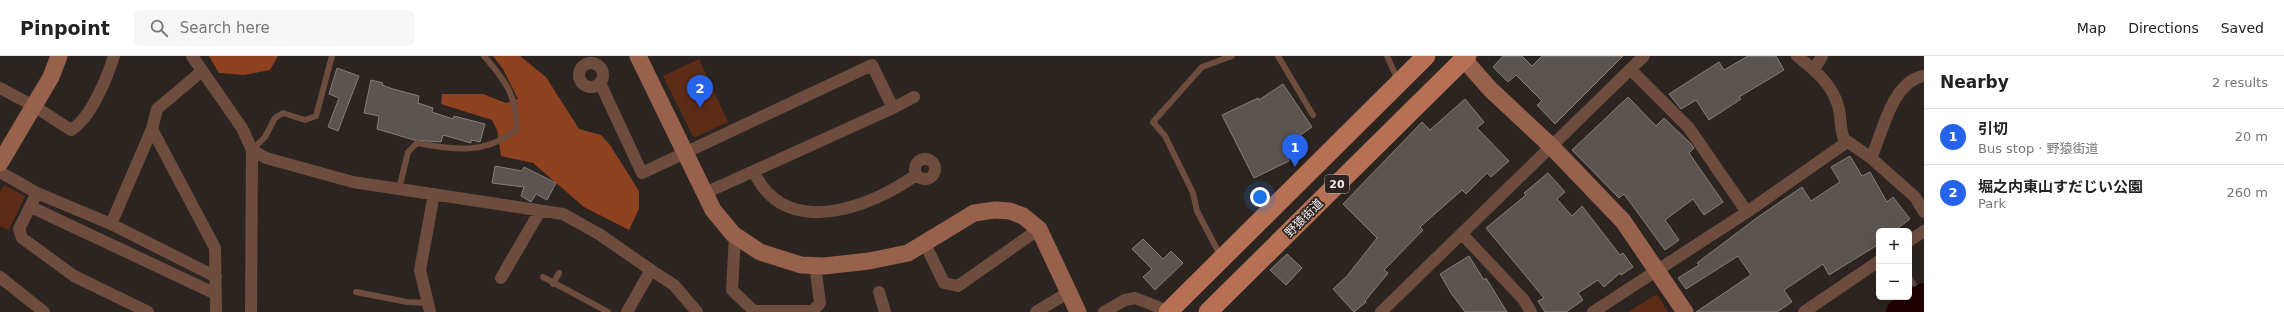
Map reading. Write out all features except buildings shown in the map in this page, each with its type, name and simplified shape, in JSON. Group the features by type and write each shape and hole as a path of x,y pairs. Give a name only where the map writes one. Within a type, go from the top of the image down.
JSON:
{"main road":[{"name":"20","path":"1169,312 1426,56"},
{"name":"野猿街道","path":"1208,312 1464,57"}],"street":[{"path":"0,163 51,77 59,56"},
{"path":"0,88 34,106 71,130 80,125 108,77 114,56"},
{"path":"192,56 242,128 252,150 251,312"},
{"path":"638,56 703,194 712,210 735,236 770,256 796,264 815,266 869,261 908,253 925,244 966,217 982,211 1016,212 1039,229 1078,312"},
{"path":"1382,312 1644,56"},
{"path":"1797,56 1814,70 1830,88 1838,102 1842,135 1847,142 1871,158 1915,197 1924,212"},
{"path":"1814,70 1822,56"},
{"path":"1464,57 1490,89 1551,146 1622,221 1685,312"},
{"path":"600,83 642,173 872,65 893,108"},
{"path":"1631,70 1689,128 1747,212"},
{"path":"111,224 152,129 156,109 202,71"},
{"path":"1871,158 1898,93 1908,82 1924,76"},
{"path":"703,194 754,172 914,97"},
{"path":"152,129 215,248 216,312"},
{"path":"1593,312 1747,212 1847,142"},
{"path":"252,150 266,158 353,182 563,214 599,234 674,285 697,312"},
{"path":"0,172 38,193 111,224 216,277"},
{"path":"754,172 767,193 778,202 790,208 814,213 842,209 881,197 916,175"},
{"path":"38,193 32,207 19,229 22,238 74,276 148,312"},
{"path":"428,307 420,270 434,194"},
{"path":"32,207 216,294"},
{"path":"501,278 540,210"},
{"path":"925,244 944,283 958,286 1039,229"},
{"path":"1912,239 1924,232"},
{"path":"1462,234 1523,299 1532,312"},
{"path":"735,236 732,290 754,311 813,311 820,303 815,266"},
{"path":"1804,312 1876,263"},
{"path":"627,312 651,270"},
{"path":"0,277 44,312"},
{"path":"879,292 885,312"},
{"path":"1036,312 1069,292"},
{"path":"1104,312 1125,300 1135,298 1169,312"}],"lane":[{"path":"252,150 265,136 275,118 283,113 306,120 316,116 332,56"},
{"path":"400,189 408,152 417,143 453,150 471,148 494,143 517,129 517,110 506,82 484,56"},
{"path":"1222,258 1197,212 1193,193 1165,136 1153,122 1202,67 1232,56"},
{"path":"1278,56 1313,115"},
{"path":"1387,56 1399,82"},
{"path":"553,284 559,273"},
{"path":"543,277 553,284 608,312"},
{"path":"356,292 428,307"}],"shaded area":[{"path":"209,56 278,56 270,70 244,75 219,73"},
{"path":"493,56 520,56 546,77 579,129 601,135 610,145 639,191 639,209 629,230 584,207 533,163 501,156 497,130 492,120 441,104 442,94 483,94 506,103 518,99 503,69"},
{"path":"699,59 728,122 696,137 693,136 663,76"},
{"path":"4,185 25,196 9,230 0,226 0,192"},
{"path":"1657,294 1668,312 1628,312"}],"waterway":[{"path":"1912,280 1923,297"},
{"path":"1899,312 1924,296"}],"place":[{"name":"堀之内東山すだじい公園","path":"700,108"},
{"name":"引切","path":"1295,167"}]}
